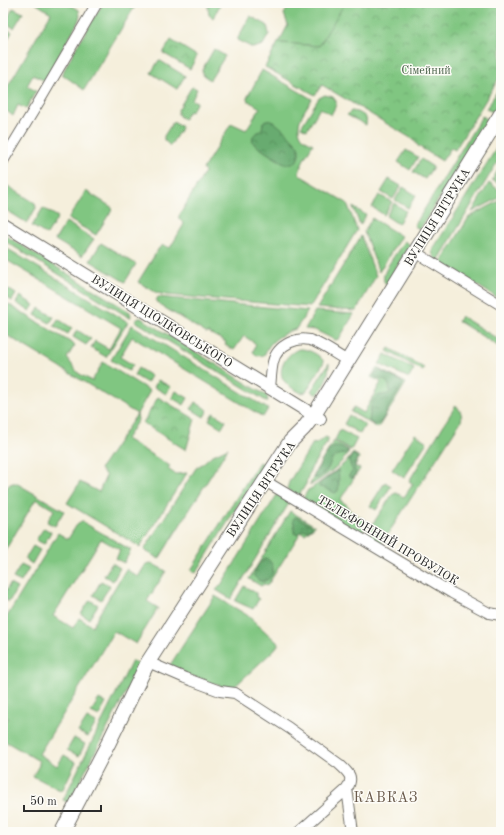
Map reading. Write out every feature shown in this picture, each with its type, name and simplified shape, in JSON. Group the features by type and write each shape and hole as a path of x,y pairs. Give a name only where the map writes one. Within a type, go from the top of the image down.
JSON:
{"main road":[{"name":"ВУЛИЦЯ ВІТРУКА","path":"317,417 418,254 501,114"},
{"name":"ВУЛИЦЯ ВІТРУКА","path":"62,832 151,663 268,483 307,435 348,361 501,127"},
{"name":"ВУЛИЦЯ ВІТРУКА","path":"69,832 118,738 151,663"}],"street":[{"path":"3,161 97,3"},
{"name":"ВУЛИЦЯ ЦІОЛКОВСЬКОГО","path":"3,224 317,417"},
{"path":"418,254 501,305"},
{"path":"270,388 273,361 275,356 283,347 293,340 307,339 315,342 348,361"},
{"name":"ТЕЛЕФОННИЙ ПРОВУЛОК","path":"268,483 452,593 489,613 501,615"},
{"path":"151,663 220,691 235,693 289,728 346,770 350,776 350,784 347,789 299,832"},
{"path":"347,789 353,832"}],"green space":[{"path":"35,3 68,3 79,10 80,16 45,81 33,75 27,86 36,91 26,109 18,105 13,116 3,108 3,91 5,91 51,13"},
{"path":"103,3 137,3 84,90 62,74"},
{"path":"208,3 221,3 213,18 209,15"},
{"path":"291,3 412,3 319,46 279,42 288,25 284,14"},
{"name":"Сімейний","path":"345,3 501,3 501,75 455,150 451,148 442,161 418,146 414,140 322,85 315,95 265,67 279,41 281,43 319,46"},
{"path":"13,8 23,13 14,28 5,23"},
{"path":"250,16 267,25 269,34 263,45 253,48 237,40"},
{"path":"3,27 12,32 3,47"},
{"path":"171,40 197,56 190,69 163,53"},
{"path":"214,49 225,56 210,80 203,75 202,70"},
{"path":"159,60 185,76 177,89 151,73"},
{"path":"262,70 312,99 301,117 299,127 302,137 313,144 304,159 299,173 303,177 347,203 357,230 310,307 157,293 138,282 159,248 166,246 170,248 184,224 179,219 179,216 205,172 203,169 230,125 233,124 246,130 260,108 247,100 247,98"},
{"path":"501,85 501,99 493,112 486,109"},
{"path":"193,87 197,89 192,100 197,102 191,112 189,111 184,119 178,115 178,110"},
{"path":"325,95 333,97 336,101 336,105 331,115 320,108 307,130 301,127 319,98"},
{"path":"351,111 359,113 365,117 366,125 347,115"},
{"path":"482,116 488,120 420,229 414,226"},
{"path":"266,120 270,120 276,124 291,137 298,146 299,155 294,163 288,164 281,161 254,144 252,138 253,136 262,129 263,123"},
{"path":"173,122 182,127 170,146 164,140 164,136"},
{"path":"501,141 501,156 438,261 433,256 433,249"},
{"path":"406,150 418,157 410,170 398,162"},
{"path":"421,159 433,167 425,179 413,172"},
{"path":"501,165 501,185 492,180"},
{"path":"389,179 401,186 393,199 381,192"},
{"path":"3,183 35,203 36,208 27,223 3,208"},
{"path":"489,183 501,191 501,197 472,212"},
{"path":"403,187 416,195 408,208 395,200"},
{"path":"86,191 113,208 96,235 68,219"},
{"path":"379,195 392,202 384,215 372,207"},
{"path":"501,200 501,300 441,263 469,217"},
{"path":"394,203 406,211 398,224 386,216"},
{"path":"353,207 366,215 360,225"},
{"path":"43,208 58,217 47,235 32,226"},
{"path":"372,218 401,236 379,272 364,232"},
{"path":"66,222 94,239 82,256 55,240"},
{"path":"3,234 130,312 130,318 3,240"},
{"path":"361,236 376,276 356,311 317,308"},
{"path":"404,241 410,245 386,285 384,282 385,272"},
{"path":"101,243 136,264 125,282 90,261"},
{"path":"3,246 128,322 106,357 91,348 95,341 109,349 121,328 3,258"},
{"path":"3,286 16,294 12,301 3,295"},
{"path":"20,296 34,305 30,311 16,303"},
{"path":"158,297 308,311 296,329 271,343 264,355 260,356 253,352 256,344 244,336 234,350 225,345 226,342 209,333 206,333 160,305 156,301"},
{"path":"3,301 75,345 67,358 78,373 92,381 103,362 150,391 137,414 3,333"},
{"path":"39,308 54,317 50,323 35,315"},
{"path":"315,311 354,314 339,339 335,340 315,330 305,329"},
{"path":"461,316 501,341 501,348 458,321"},
{"path":"139,318 267,396 268,401 135,321"},
{"path":"58,319 72,328 68,334 54,326"},
{"path":"132,325 268,409 263,417 132,337 120,357 133,365 129,371 111,360"},
{"path":"77,330 91,339 86,345 73,337"},
{"path":"389,348 424,368 423,371 387,351"},
{"path":"299,349 313,352 324,362 306,392 301,393 285,382 281,372 284,362 290,354"},
{"path":"385,354 414,369 409,378 379,364"},
{"path":"329,363 326,380 317,395 311,391"},
{"path":"138,368 151,376 147,383 134,375"},
{"path":"377,368 406,383 378,428 351,412 354,407 364,413 381,382 371,377"},
{"path":"378,370 401,381 403,384 381,422 375,425 369,421 373,401 378,396 390,392 389,385 384,380 375,377 374,375"},
{"path":"158,380 171,387 166,394 154,387"},
{"path":"176,391 188,398 184,405 172,398"},
{"path":"158,397 195,419 186,450 143,423"},
{"path":"195,402 208,410 204,417 191,409"},
{"path":"456,405 461,413 461,421 382,543 379,546 364,537 392,495 396,493 404,497 413,484 409,481"},
{"path":"213,413 226,421 222,428 209,420"},
{"path":"137,414 138,420 126,439 170,466 168,469 175,474 187,473 140,547 67,503 80,482 99,492 106,476 100,469"},
{"path":"349,415 365,425 360,434 344,424"},
{"path":"340,430 357,439 351,450 335,440"},
{"path":"415,434 427,442 404,478 392,470"},
{"path":"326,437 329,439 310,470 306,484 298,497 287,489 289,482 313,443 315,444"},
{"path":"334,441 349,450 347,454 338,465 310,485 316,470"},
{"path":"334,447 343,448 348,452 332,459 325,472 318,478 314,478 314,475 325,456"},
{"path":"228,448 159,559 144,550 196,468 211,456"},
{"path":"353,453 359,458 355,466 360,469 340,500 347,505 349,510 368,522 361,535 302,500 308,490 335,471 347,461"},
{"path":"353,455 357,458 354,466 356,472 353,478 351,478 349,475 353,471 349,461"},
{"path":"259,462 264,464 196,573 191,570"},
{"path":"338,470 338,491 335,493 319,487 320,483"},
{"path":"385,482 391,486 376,510 370,506"},
{"path":"16,483 64,511 55,526 47,522 54,510 36,499 3,554 3,495 8,486"},
{"path":"278,493 291,500 231,599 216,590 221,585"},
{"path":"290,511 315,526 305,534 301,532 267,586 264,584 261,586 249,579"},
{"path":"296,517 312,526 311,528 308,530 302,530 298,534 294,533 293,520"},
{"path":"80,522 83,522 131,550 124,563 116,559 120,550 101,539 53,616 73,628 79,618 92,626 126,569 138,577 146,564 151,563 166,571 147,601 158,608 136,644 114,631 39,754 57,766 64,755 76,762 62,791 33,776 39,765 39,761 3,740 3,726 8,718 3,715 3,623 58,533 68,539"},
{"path":"44,528 51,532 44,544 36,540"},
{"path":"33,546 40,550 32,564 25,559"},
{"path":"266,558 272,565 273,570 271,576 263,582 254,576 258,565"},
{"path":"112,563 120,568 113,581 104,576"},
{"path":"21,565 29,569 21,582 13,578"},
{"path":"101,581 110,586 101,600 93,595"},
{"path":"10,584 17,588 9,602 3,598 3,595"},
{"path":"244,586 256,593 256,597 259,599 253,609 235,601"},
{"path":"215,596 247,615 278,643 274,650 232,689 186,674 170,665"},
{"path":"90,600 98,605 89,619 81,614"},
{"path":"132,661 140,665 69,803 63,800"},
{"path":"99,699 106,703 99,716 91,712"},
{"path":"87,718 96,723 88,737 78,732"},
{"path":"74,738 85,744 79,756 67,750"}],"district":[{"name":"КАВКАЗ","path":"386,797"}]}
